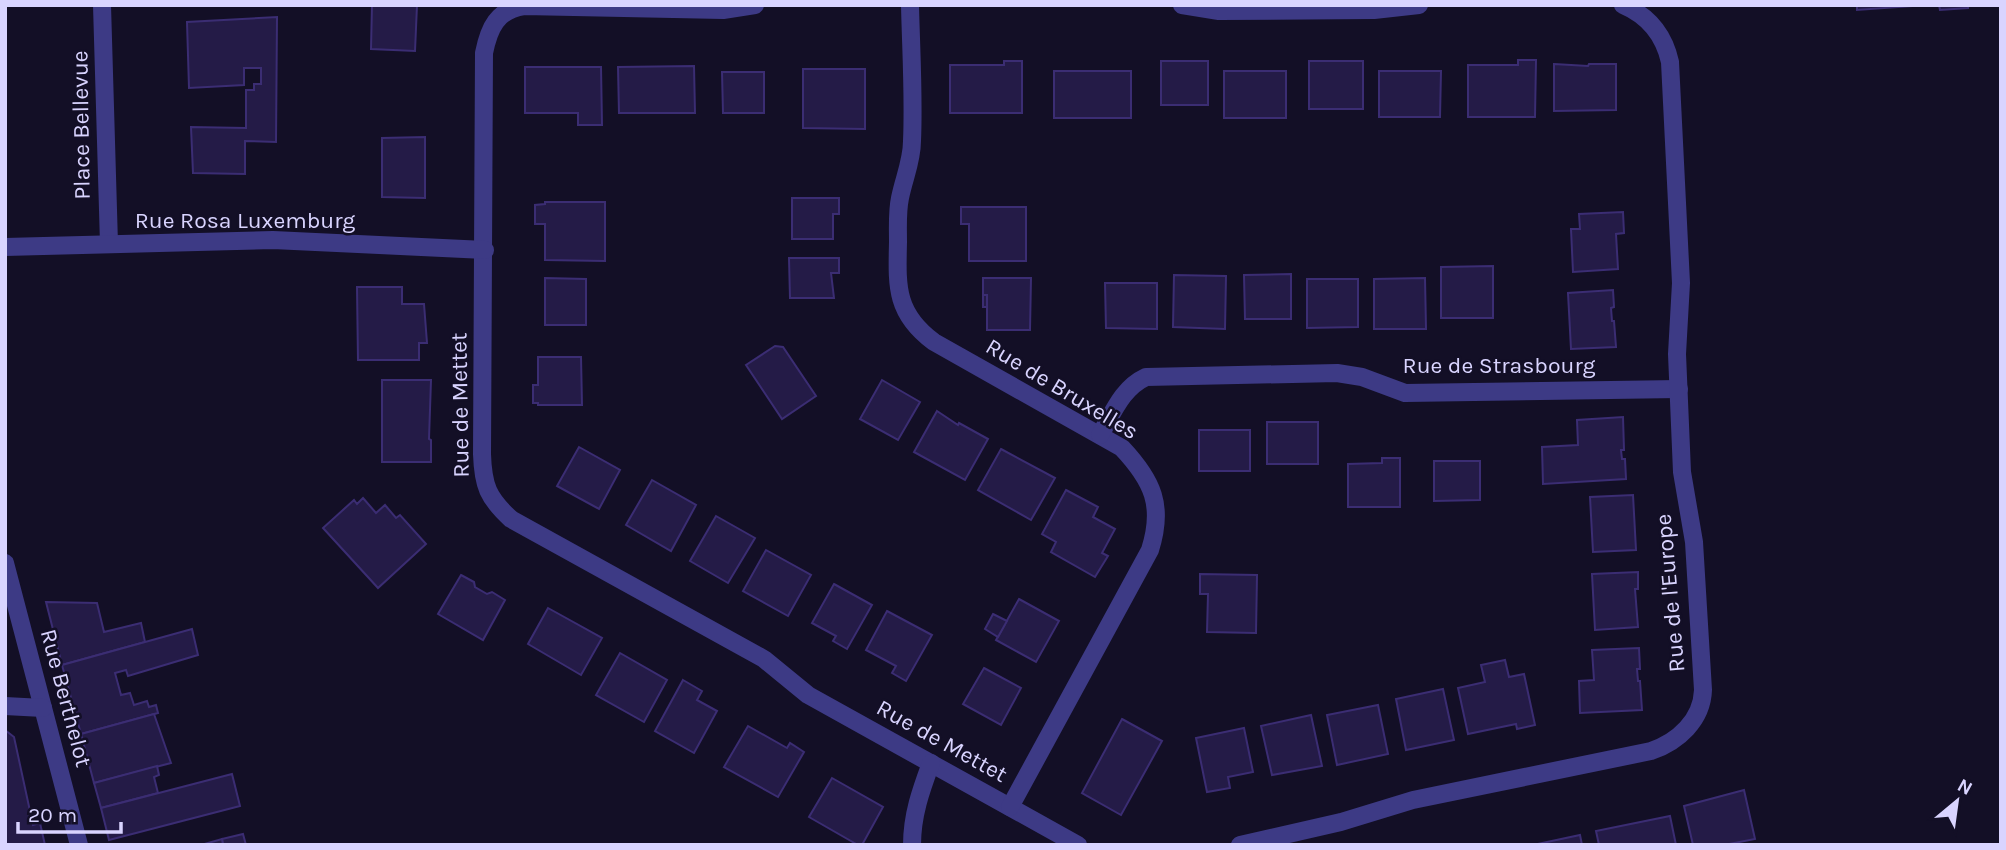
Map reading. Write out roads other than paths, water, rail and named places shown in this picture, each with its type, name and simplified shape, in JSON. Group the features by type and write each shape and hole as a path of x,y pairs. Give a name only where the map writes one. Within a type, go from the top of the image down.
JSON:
{"street":[{"name":"Place Bellevue","path":"102,5 108,244"},
{"name":"Rue de Mettet","path":"755,5 723,10 524,6 511,8 500,14 487,38 484,53 482,454 487,491 496,505 511,519 764,659 808,695 1078,845"},
{"name":"Rue de Bruxelles","path":"910,5 912,142 898,213 897,274 902,306 910,321 933,342 1100,435 1127,454 1143,473 1156,503 1154,536 1138,572 1010,807"},
{"path":"1182,5 1219,11 1374,10 1419,5"},
{"name":"Rue de l'Europe","path":"1240,845 1341,822 1413,800 1651,751 1670,744 1686,730 1697,713 1703,690 1694,542 1682,472 1678,344 1681,284 1670,62 1667,47 1659,31 1634,10 1623,5"},
{"name":"Rue Rosa Luxemburg","path":"5,247 273,240 485,250"},
{"name":"Rue de Strasbourg","path":"1100,435 1126,391 1135,382 1146,377 1337,373 1362,377 1405,393 1679,390"},
{"name":"Rue Berthelot","path":"5,563 79,845"},
{"path":"5,706 43,708"},
{"path":"912,845 916,804 931,762"}]}
